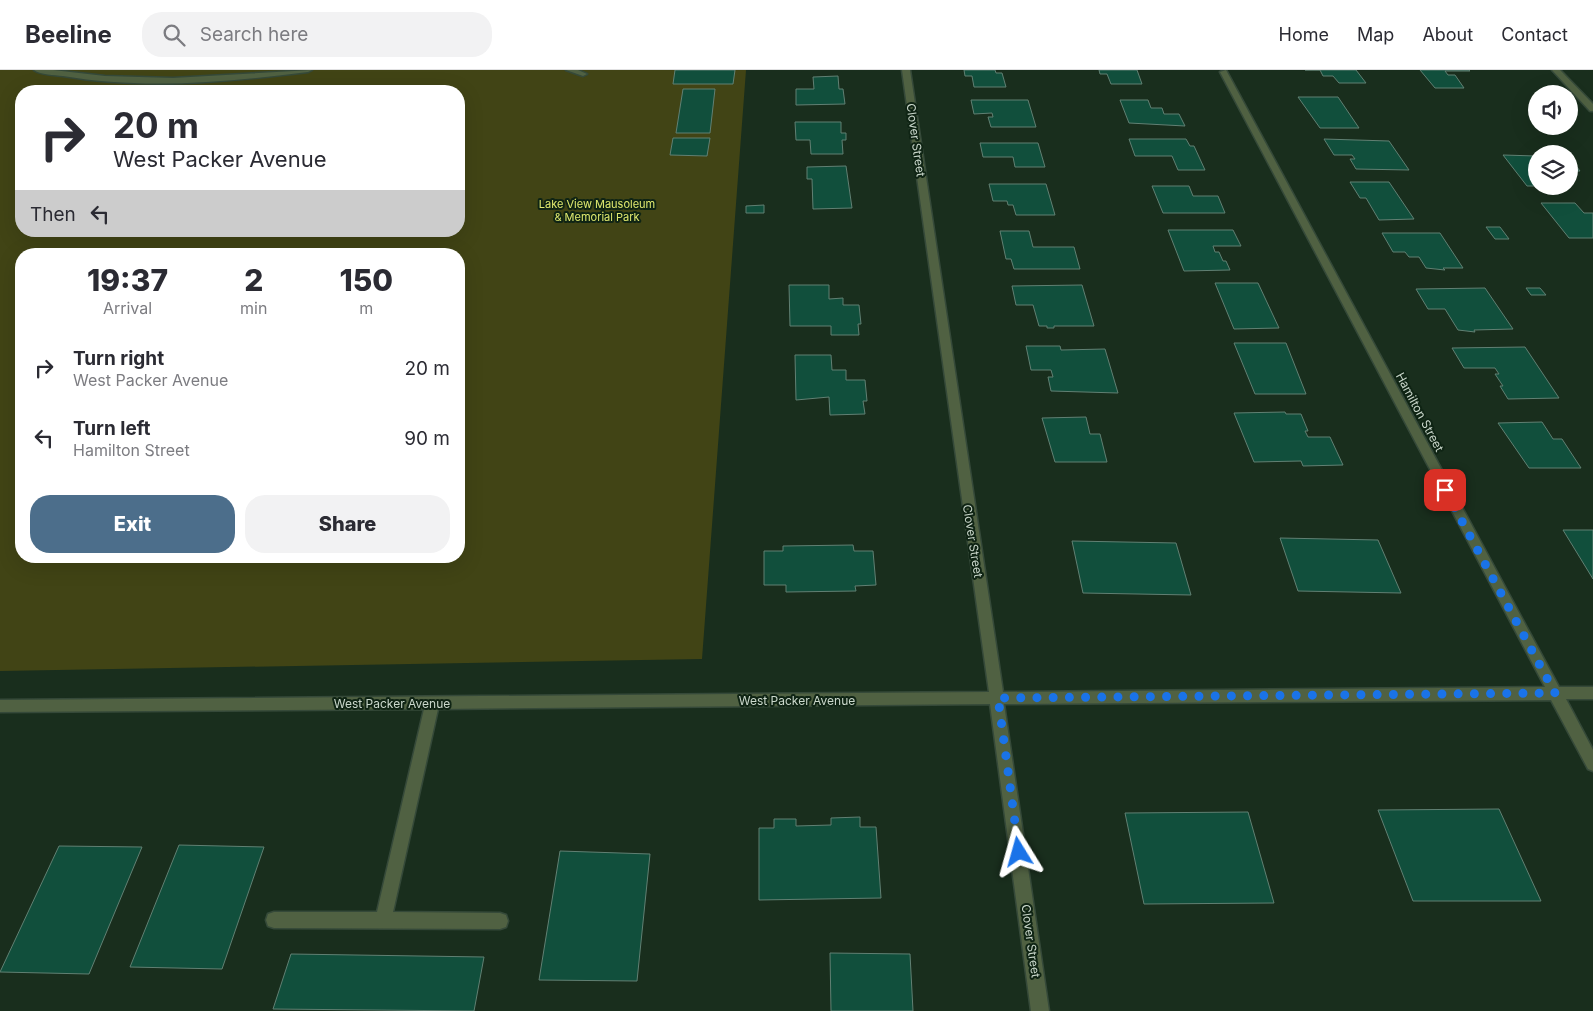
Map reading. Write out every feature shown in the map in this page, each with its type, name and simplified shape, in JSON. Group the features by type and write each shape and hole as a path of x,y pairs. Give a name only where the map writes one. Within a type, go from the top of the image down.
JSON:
{"street":[{"path":"38,70 115,79 166,80 224,79 308,70"},
{"path":"570,70 583,74"},
{"name":"Clover Street","path":"906,70 968,511 998,698 1040,1011"},
{"path":"1556,70 1593,109"},
{"name":"Hamilton Street","path":"1224,72 1593,764"},
{"name":"West Packer Avenue","path":"0,706 1593,693"},
{"path":"383,921 432,703"},
{"path":"274,920 500,921"}],"green space":[{"name":"Lake View Mausoleum & Memorial Park","path":"0,70 746,70 702,659 0,671"}],"building":[{"path":"675,70 735,70 733,84 673,84"},
{"path":"964,70 995,70 996,73 1002,73 1006,87 974,87 972,76 965,76"},
{"path":"1099,70 1137,70 1142,84 1111,84 1107,74 1100,74"},
{"path":"1320,70 1356,70 1366,83 1339,83 1333,76 1323,76"},
{"path":"1420,70 1470,71 1445,71 1448,75 1455,75 1464,88 1435,88"},
{"path":"838,76 839,89 843,89 845,104 796,105 796,89 814,89 813,77"},
{"path":"683,89 715,89 710,133 676,133"},
{"path":"1298,97 1338,97 1359,128 1320,128"},
{"path":"971,100 1028,100 1036,127 991,127 988,117 993,117 992,113 974,114"},
{"path":"1120,100 1148,100 1151,108 1162,108 1164,114 1179,114 1185,126 1129,123"},
{"path":"795,122 841,122 841,133 846,133 846,140 842,140 843,154 811,154 810,140 796,140"},
{"path":"673,138 710,138 707,156 670,155"},
{"path":"1129,139 1186,139 1190,146 1194,146 1205,170 1178,170 1172,156 1135,156"},
{"path":"1324,139 1389,141 1409,170 1356,169 1350,159 1355,159 1352,155 1334,155"},
{"path":"980,143 1038,143 1045,167 1015,167 1013,157 983,157"},
{"path":"1503,155 1528,156 1527,186"},
{"path":"846,166 852,208 813,209 812,179 807,179 807,167"},
{"path":"1350,182 1389,182 1414,219 1379,220 1366,198 1360,198"},
{"path":"989,184 1046,184 1055,215 1016,215 1013,205 1008,205 1007,201 993,201"},
{"path":"1152,186 1189,186 1193,196 1218,196 1225,213 1163,213"},
{"path":"1541,203 1575,203 1584,213 1593,213 1593,238 1569,238"},
{"path":"764,205 764,213 746,213 746,206"},
{"path":"1486,227 1500,227 1509,239 1495,239"},
{"path":"1168,230 1233,230 1241,246 1213,246 1215,252 1219,252 1223,261 1226,261 1230,270 1184,271"},
{"path":"1000,231 1029,231 1033,247 1074,247 1080,269 1014,269 1011,259 1006,259"},
{"path":"1382,233 1440,233 1463,268 1443,268 1445,270 1426,268 1419,257 1409,257 1405,252 1393,252"},
{"path":"1215,283 1258,283 1279,328 1234,329"},
{"path":"789,285 829,285 829,299 843,298 843,305 859,305 861,324 858,324 859,335 831,335 831,326 790,326"},
{"path":"1082,285 1094,326 1054,326 1054,328 1047,328 1047,326 1039,326 1033,305 1016,305 1012,286"},
{"path":"1485,288 1513,329 1474,330 1475,332 1458,330 1445,309 1428,309 1416,289"},
{"path":"1526,288 1540,288 1546,295 1531,295"},
{"path":"1234,343 1286,343 1306,394 1255,394"},
{"path":"1026,346 1060,346 1061,350 1105,349 1118,393 1051,391 1048,377 1053,377 1051,370 1031,370"},
{"path":"1525,347 1559,398 1508,399 1500,386 1503,386 1495,374 1499,374 1495,368 1464,368 1452,348"},
{"path":"795,355 831,355 832,370 846,370 846,380 865,380 867,401 863,401 865,414 830,415 829,397 796,400"},
{"path":"1285,412 1286,414 1301,414 1308,431 1305,431 1308,437 1330,437 1343,465 1303,466 1301,461 1254,462 1234,413"},
{"path":"1086,417 1090,434 1100,434 1107,462 1055,462 1042,418"},
{"path":"1542,422 1553,439 1562,439 1581,468 1529,468 1498,423"},
{"path":"1563,530 1593,530 1593,579"},
{"path":"1280,538 1378,540 1401,593 1298,591"},
{"path":"1072,541 1176,543 1191,595 1083,593"},
{"path":"853,545 854,551 873,551 876,585 855,586 856,591 786,592 786,585 764,585 764,551 783,551 783,546"},
{"path":"1499,809 1541,901 1413,901 1378,810"},
{"path":"1248,812 1274,903 1144,904 1125,813"},
{"path":"860,817 860,827 876,827 881,898 759,900 759,828 774,828 774,819 796,819 796,826 831,825 831,818"},
{"path":"179,845 264,847 222,969 130,967"},
{"path":"59,846 142,847 89,974 0,972"},
{"path":"560,851 650,854 637,981 539,980"},
{"path":"830,953 910,954 913,1011 831,1011"},
{"path":"291,954 484,957 474,1011 273,1009"}],"route":[{"path":"1019,852 998,698 1555,693 1445,490"}]}
